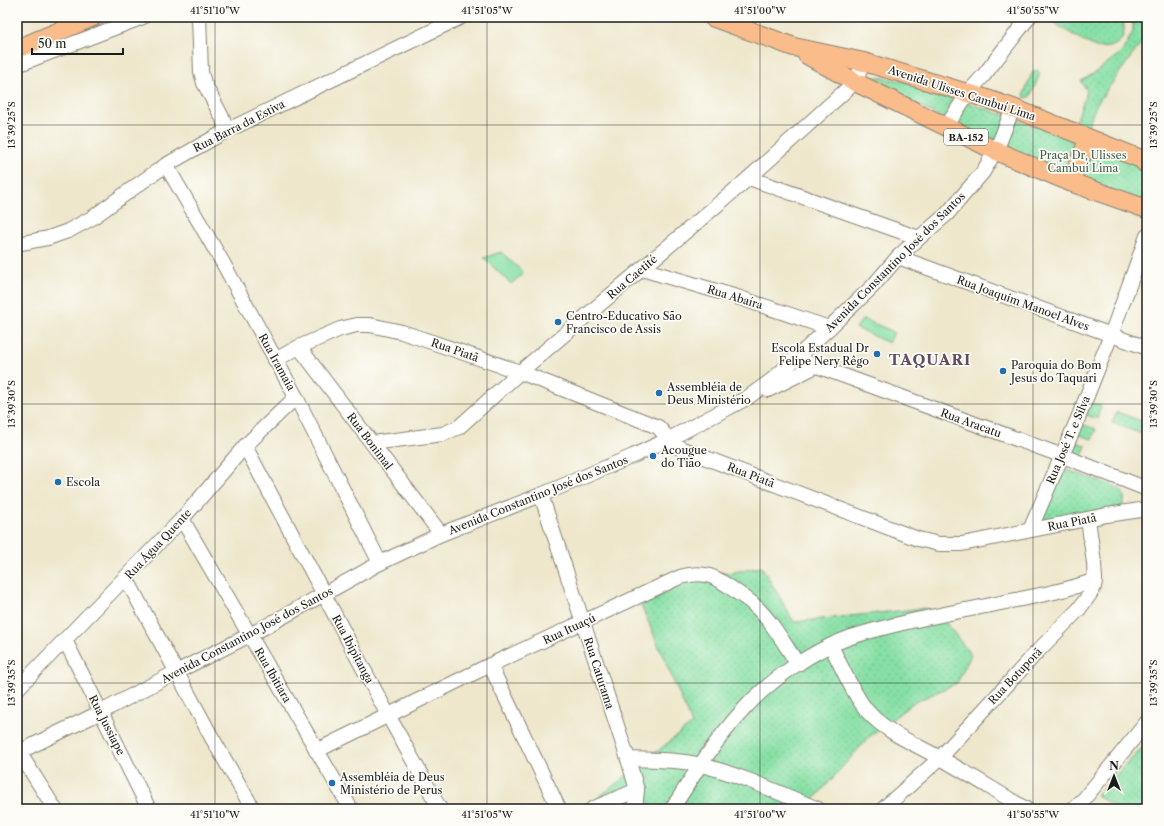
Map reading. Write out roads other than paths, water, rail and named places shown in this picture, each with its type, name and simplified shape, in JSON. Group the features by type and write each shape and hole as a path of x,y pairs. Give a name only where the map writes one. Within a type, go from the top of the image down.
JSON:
{"main road":[{"path":"17,49 93,17"},
{"name":"Avenida Ulisses Cambuí Lima","path":"712,17 743,24 794,47 855,82 996,151 1070,182 1147,209"},
{"name":"Avenida Ulisses Cambuí Lima","path":"794,47 864,62 968,93 1013,108 1145,162"},
{"path":"1070,182 1089,139"}],"street":[{"path":"17,65 143,17"},
{"path":"199,17 201,72 204,83 223,119 226,131"},
{"name":"Rua Barra da Estiva","path":"21,243 48,238 68,231 92,218 166,166 226,131 460,17"},
{"path":"946,127 968,93 984,75 1029,17"},
{"name":"Rua Caetité","path":"372,444 443,434 459,427 520,372 749,178 855,82 864,62"},
{"name":"Avenida Constantino José dos Santos","path":"18,751 101,712 250,635 380,563 441,534 541,495 633,456 736,405 756,392 829,328 872,287 898,257 947,214 983,172 996,151 1005,132 1013,108"},
{"name":"Rua Iramaia","path":"166,166 223,263 296,396 380,563"},
{"path":"749,178 918,238"},
{"name":"Rua José T. e Silva","path":"1030,530 1063,456 1111,336 1147,236"},
{"name":"Rua Joaquim Manoel Alves","path":"898,257 1147,348"},
{"name":"Rua Abaíra","path":"642,269 740,298 829,328"},
{"name":"Rua Piatã","path":"275,360 299,347 340,329 357,325 370,325 402,332 520,372 658,427 680,448 918,539 939,544 962,544 1147,509"},
{"name":"Rua Bonimal","path":"299,347 441,534"},
{"name":"Rua Aracatu","path":"795,358 1063,456 1147,489"},
{"path":"756,392 767,390 816,366"},
{"name":"Rua Água Quente","path":"17,689 182,519 245,446 296,396"},
{"name":"Rua Ibipitanga","path":"245,446 388,715 440,809"},
{"name":"Rua Caturama","path":"541,495 637,790"},
{"name":"Rua Ibitiara","path":"182,519 351,809"},
{"name":"Rua Botuporã","path":"883,809 940,758 1023,667 1079,609 1090,594 1094,587 1095,580 1088,519"},
{"name":"Rua Ituaçú","path":"316,751 490,665 680,577 699,573 721,580 754,604 767,618 798,664"},
{"path":"126,578 211,736 253,809"},
{"path":"672,809 700,765 744,708 769,685 798,664 831,646 851,637 896,625 1066,589 1095,580"},
{"name":"Rua Jussiape","path":"65,640 149,809"},
{"path":"831,646 859,698 868,711 879,722 894,733 940,758 1026,809"},
{"path":"490,665 559,809"},
{"path":"1073,809 1089,793 1147,722"},
{"path":"18,751 55,809"},
{"path":"628,760 679,761 700,765 726,772 818,809"},
{"path":"592,809 637,790 635,809"}],"place":[{"name":"Centro-Educativo São Francisco de Assis","path":"558,322"},
{"name":"Escola Estadual Dr Felipe Nery Rêgo","path":"877,354"},
{"name":"Paroquia do Bom Jesus do Taquari","path":"1003,371"},
{"name":"Assembléia de Deus Ministério","path":"659,393"},
{"name":"Acougue do Tião","path":"653,456"},
{"name":"Escola","path":"58,482"},
{"name":"Assembléia de Deus Ministério de Perus","path":"332,783"}],"district":[{"name":"TAQUARI","path":"930,360"}],"park label":[{"name":"Praça Dr, Ulisses Cambuí Lima","path":"1083,161"}]}
